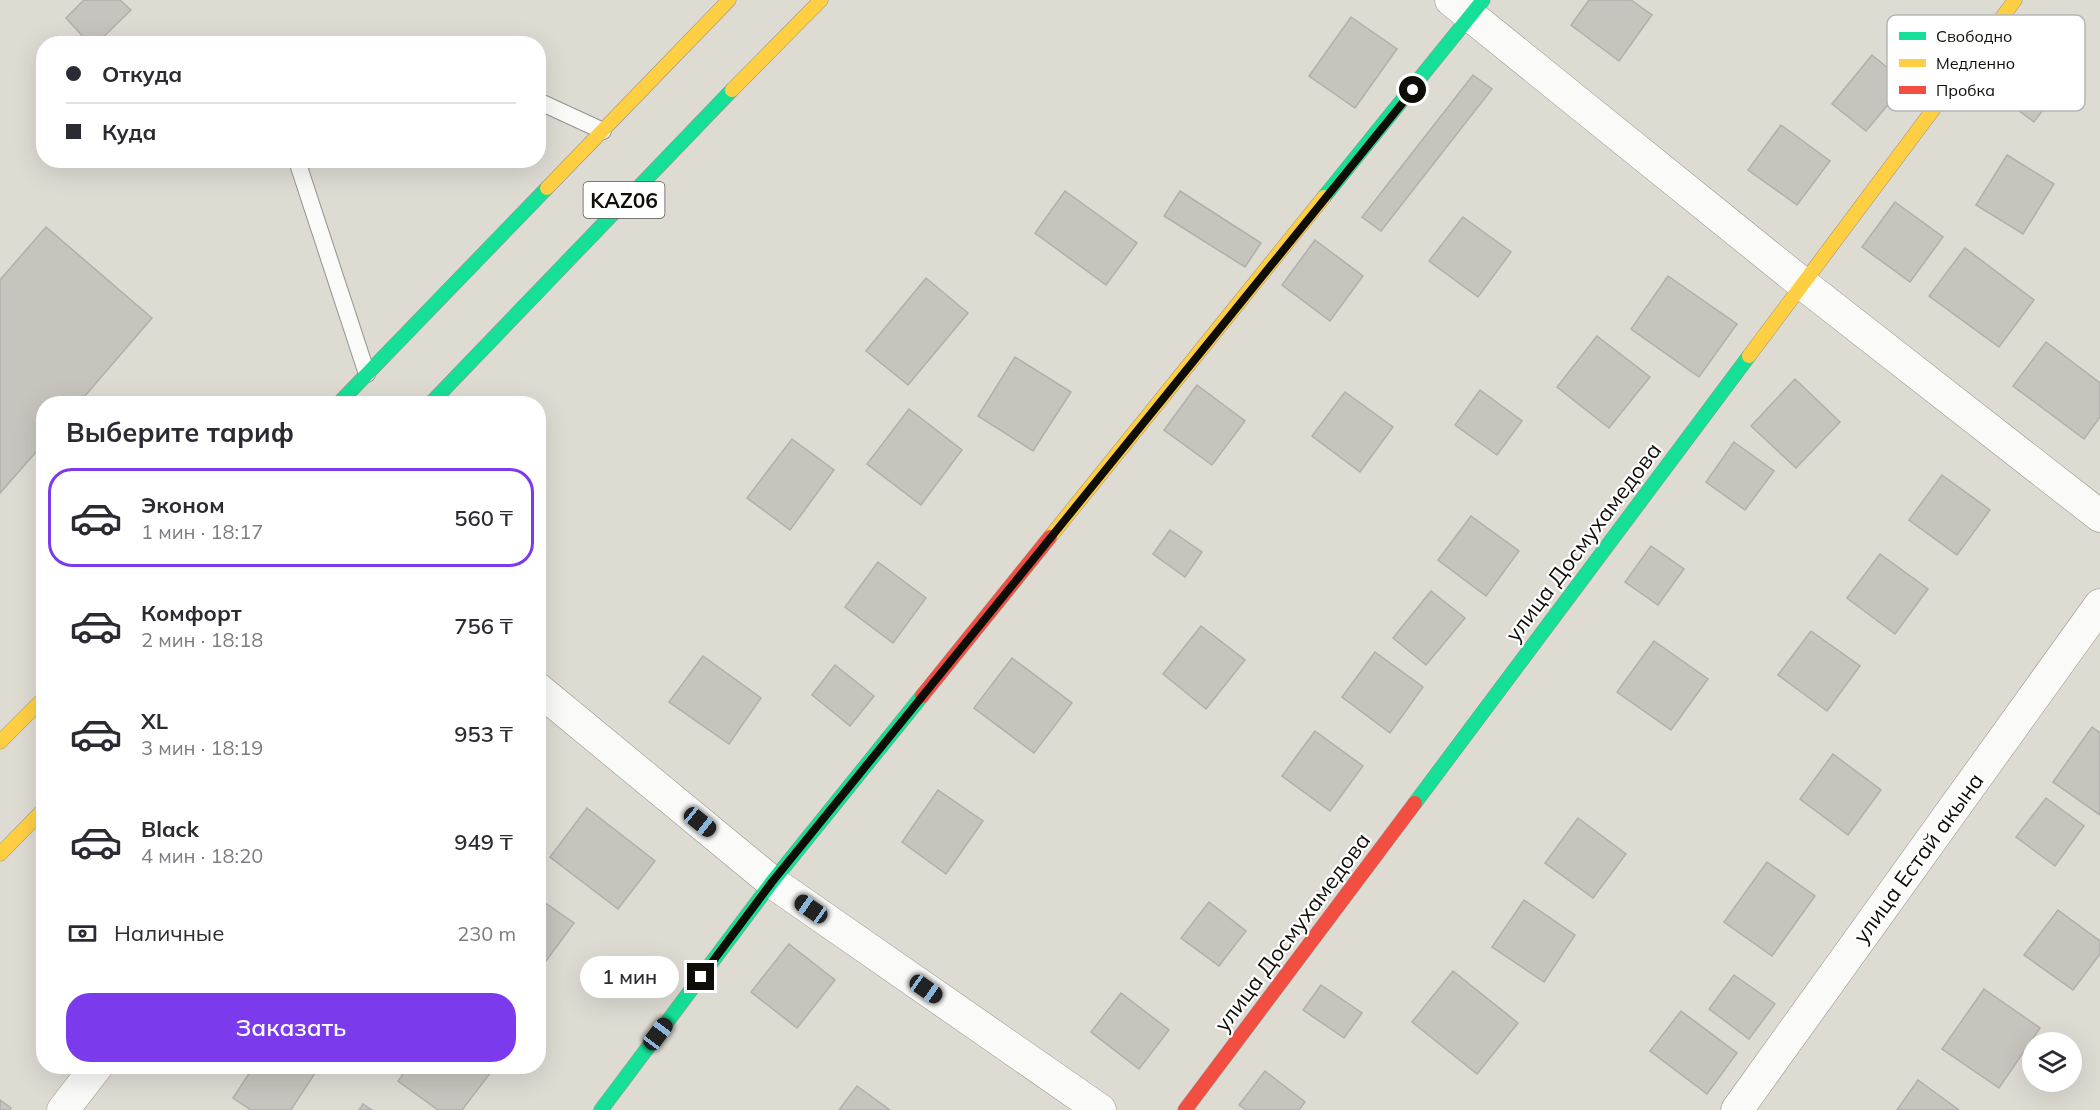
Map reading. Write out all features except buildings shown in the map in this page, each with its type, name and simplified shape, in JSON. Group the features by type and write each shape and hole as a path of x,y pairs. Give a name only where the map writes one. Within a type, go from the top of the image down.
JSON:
{"main road":[{"name":"KАZ06","path":"346,396 729,0"},
{"name":"KАZ06","path":"438,396 660,163 821,0"},
{"name":"улица Досмухамедова","path":"2004,15 2015,0"},
{"path":"601,1110 772,882 1469,5"},
{"name":"улица Досмухамедова","path":"1185,1110 1932,111"},
{"path":"0,742 36,706"},
{"path":"0,854 36,817"}],"street":[{"path":"1469,5 1803,284 2100,516"},
{"name":"улица Естай акына","path":"1737,1110 2100,605"},
{"path":"546,696 772,882 1100,1110"},
{"path":"63,1110 91,1074"}],"lane":[{"path":"546,105 603,131"},
{"path":"299,168 367,374"}],"traffic: fast":[{"path":"1324,197 1483,0"},
{"path":"438,396 732,90"},
{"path":"346,396 547,188"},
{"path":"1415,803 1749,356"},
{"path":"601,1110 772,882 922,696"}],"traffic: slow":[{"path":"547,188 729,0"},
{"path":"732,90 821,0"},
{"path":"2004,15 2015,0"},
{"path":"1749,356 1932,111"},
{"path":"1050,537 1324,197"},
{"path":"0,742 36,706"},
{"path":"0,854 36,817"}],"traffic: jam":[{"path":"922,696 1050,537"},
{"path":"1185,1110 1415,803"}],"route":[{"path":"701,977 772,882 1413,90"}]}
